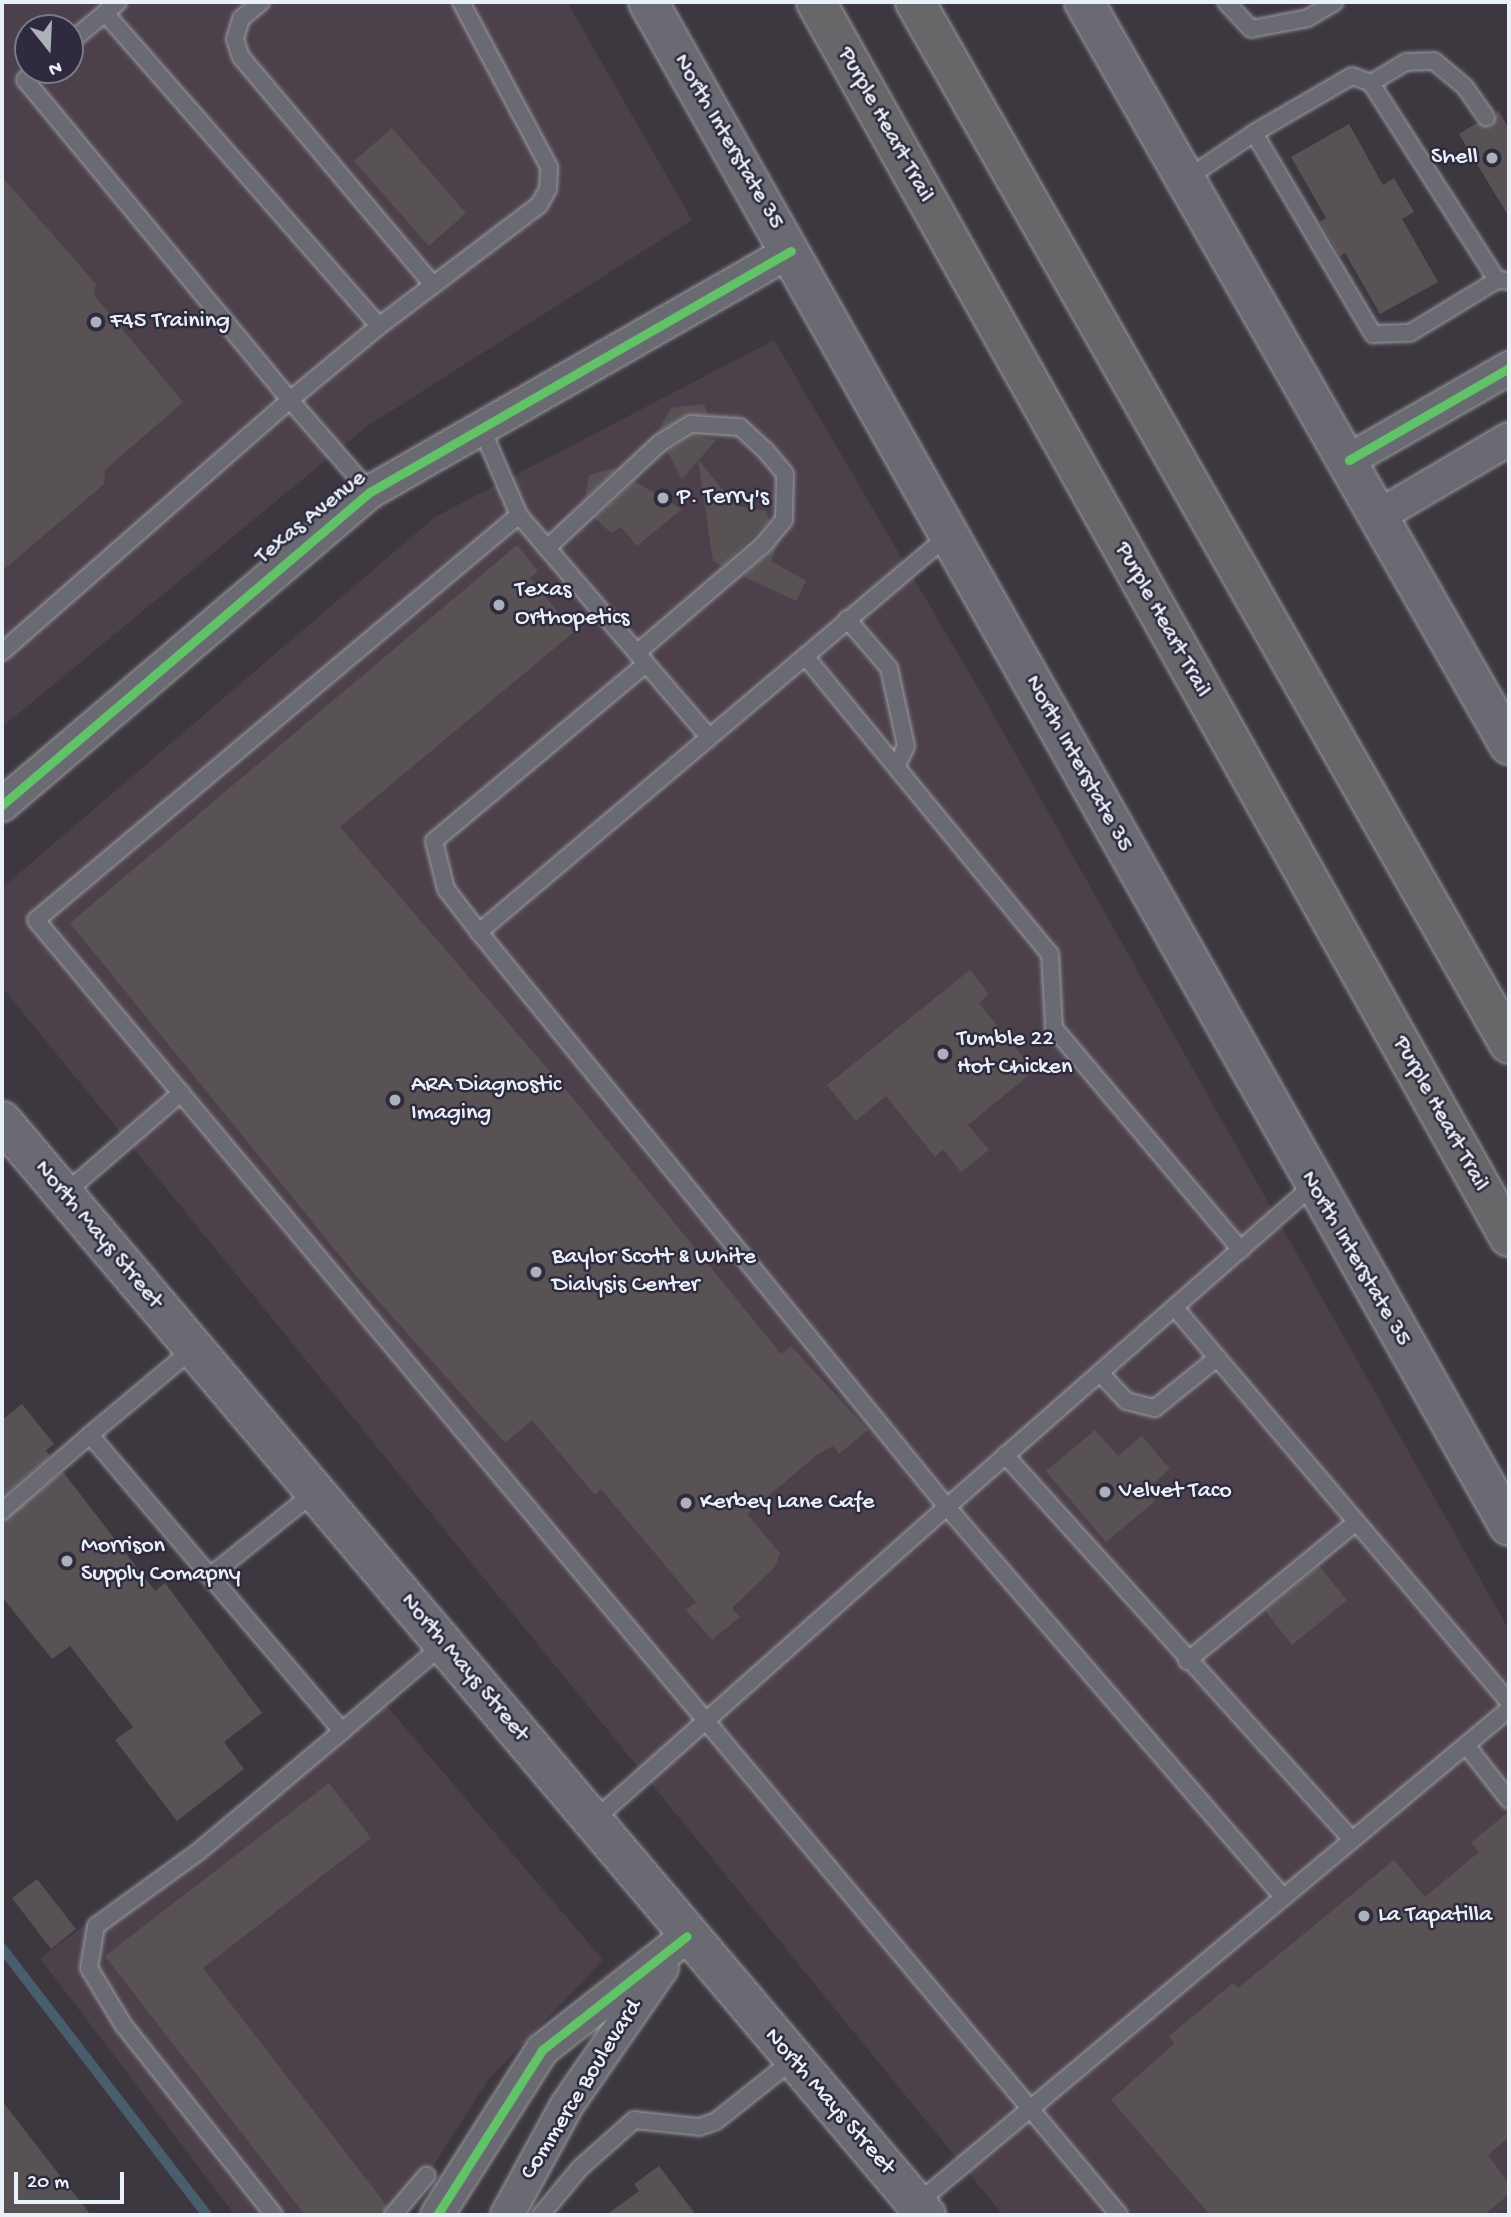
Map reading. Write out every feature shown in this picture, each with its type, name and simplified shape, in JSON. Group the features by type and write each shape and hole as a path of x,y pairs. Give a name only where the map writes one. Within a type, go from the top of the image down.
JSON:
{"highway":[{"name":"Purple Heart Trail","path":"816,2 1509,1237"},
{"path":"915,2 1509,1044"}],"main road":[{"name":"North Interstate 35","path":"648,2 950,534 1313,1186 1509,1526"},
{"path":"1084,2 1349,460 1509,745"},
{"name":"North Mays Street","path":"2,1121 793,2060 915,2212"}],"street":[{"name":"Texas Avenue","path":"2,805 370,492 480,425 791,251"},
{"path":"1349,460 1509,368"},
{"path":"1380,515 1509,439"},
{"name":"Commerce Boulevard","path":"449,2210 542,2050 687,1936"},
{"name":"Commerce Boulevard","path":"507,2215 567,2105 687,1936"}],"lane":[{"path":"84,30 118,2"},
{"path":"261,2 241,19 235,39 241,57 431,283"},
{"path":"2,652 289,400 431,283 539,205 548,189 549,167 461,2"},
{"path":"1226,2 1251,29 1308,18 1335,2"},
{"path":"104,13 379,326"},
{"path":"1371,83 1406,62 1434,61 1465,87 1486,117"},
{"path":"1186,179 1254,133 1352,76 1371,83 1503,281 1410,333 1373,334 1254,133"},
{"path":"28,84 289,400 370,492"},
{"path":"547,548 660,443 691,424 740,427 765,450 785,474 784,520 764,544 642,658 434,841 437,870 446,889 947,1507 1283,1897"},
{"path":"480,425 519,516 709,737"},
{"path":"519,516 36,920 709,1719 1119,2215"},
{"path":"479,932 950,534"},
{"path":"847,619 889,668 906,746 897,765"},
{"path":"805,656 1050,954 1054,1028 1241,1250"},
{"path":"64,1194 181,1093"},
{"path":"592,1821 1313,1186"},
{"path":"1175,1308 1509,1702"},
{"path":"2,1511 194,1348"},
{"path":"1101,1374 1126,1401 1155,1408 1217,1358"},
{"path":"90,1435 342,1731"},
{"path":"1005,1455 1187,1661 1352,1840"},
{"path":"210,1576 316,1492"},
{"path":"1187,1661 1356,1522"},
{"path":"274,2215 124,2026 89,1968 96,1926 198,1852 444,1644"},
{"path":"915,2212 1283,1897 1509,1709"},
{"path":"1466,1745 1509,1800"},
{"path":"541,2215 580,2168 634,2120 699,2127 716,2121 793,2060"},
{"path":"393,2215 427,2175"}],"shaded area":[{"path":"2,2 567,2 692,220 366,427 2,727"},
{"path":"774,340 985,700 1509,1630 1509,2215 1003,2215 2,987 2,888 435,517"},
{"path":"385,1704 603,1960 488,2080 402,2215 235,2215 40,1958"}],"building":[{"name":"Shell","path":"1498,110 1509,129 1509,217 1459,134 1477,123 1491,126"},
{"name":"Shell","path":"1349,124 1383,185 1394,178 1414,212 1402,219 1438,282 1380,314 1345,253 1340,256 1320,222 1326,218 1291,157"},
{"path":"392,128 466,213 429,246 354,161"},
{"path":"2,177 96,284 94,295 183,402 105,470 104,484 2,571"},
{"path":"704,404 707,414 686,415 657,433 671,408"},
{"path":"694,435 716,440 682,479 667,451"},
{"path":"698,460 737,506 766,511 770,521 722,566 713,561"},
{"path":"613,468 616,470 585,498 589,475"},
{"path":"634,481 682,509 637,546 621,527 611,533 595,518"},
{"path":"778,544 771,561 806,581 796,601 743,576"},
{"path":"517,545 538,571 530,578 574,632 340,827 577,1103 781,1354 791,1346 868,1430 839,1454 833,1446 818,1454 747,1514 780,1553 775,1567 732,1608 740,1617 712,1640 686,1610 696,1602 601,1489 595,1495 532,1420 505,1443 357,1277 70,923"},
{"name":"Tumble 22 Hot Chicken","path":"970,970 989,994 979,1003 1034,1071 968,1125 989,1150 961,1172 943,1149 935,1157 886,1096 856,1121 827,1085"},
{"path":"22,1404 54,1444 46,1450 50,1456 2,1497 2,1420"},
{"name":"Velvet Taco","path":"1095,1430 1118,1456 1142,1436 1170,1469 1146,1490 1155,1501 1106,1542 1046,1471"},
{"path":"63,1472 155,1591 165,1583 262,1713 224,1742 244,1769 177,1821 115,1740 133,1727 70,1646 52,1659 2,1597 2,1521"},
{"path":"1319,1566 1347,1600 1292,1645 1265,1611"},
{"path":"329,1783 371,1838 203,1968 387,2206 383,2215 305,2215 105,1956"},
{"path":"1509,1811 1509,2137 1488,2155 1509,2184 1509,2194 1484,2215 1210,2215 1111,2100 1174,2044 1169,2036 1233,1983 1238,1988 1394,1860 1425,1897 1479,1852 1471,1843"},
{"path":"37,1879 76,1929 51,1949 12,1898"},
{"path":"2,2101 72,2191 91,2215 2,2215"},
{"path":"659,2166 696,2215 606,2215 639,2191 634,2184"}],"waterway":[{"path":"2,1948 207,2215"}],"cycle path":[{"path":"2,805 370,492 791,251"},
{"path":"1349,460 1509,368"},
{"path":"437,2215 542,2050 687,1936"}],"place":[{"name":"Shell","path":"1492,158"},
{"name":"F45 Training","path":"96,322"},
{"name":"P. Terry's","path":"663,498"},
{"name":"Texas Orthopetics","path":"499,605"},
{"name":"Tumble 22 Hot Chicken","path":"943,1054"},
{"name":"ARA Diagnostic Imaging","path":"395,1100"},
{"name":"Baylor Scott & White Dialysis Center","path":"536,1272"},
{"name":"Velvet Taco","path":"1105,1492"},
{"name":"Kerbey Lane Cafe","path":"686,1503"},
{"name":"Morrison Supply Comapny","path":"67,1561"},
{"name":"La Tapatilla","path":"1364,1916"}]}
